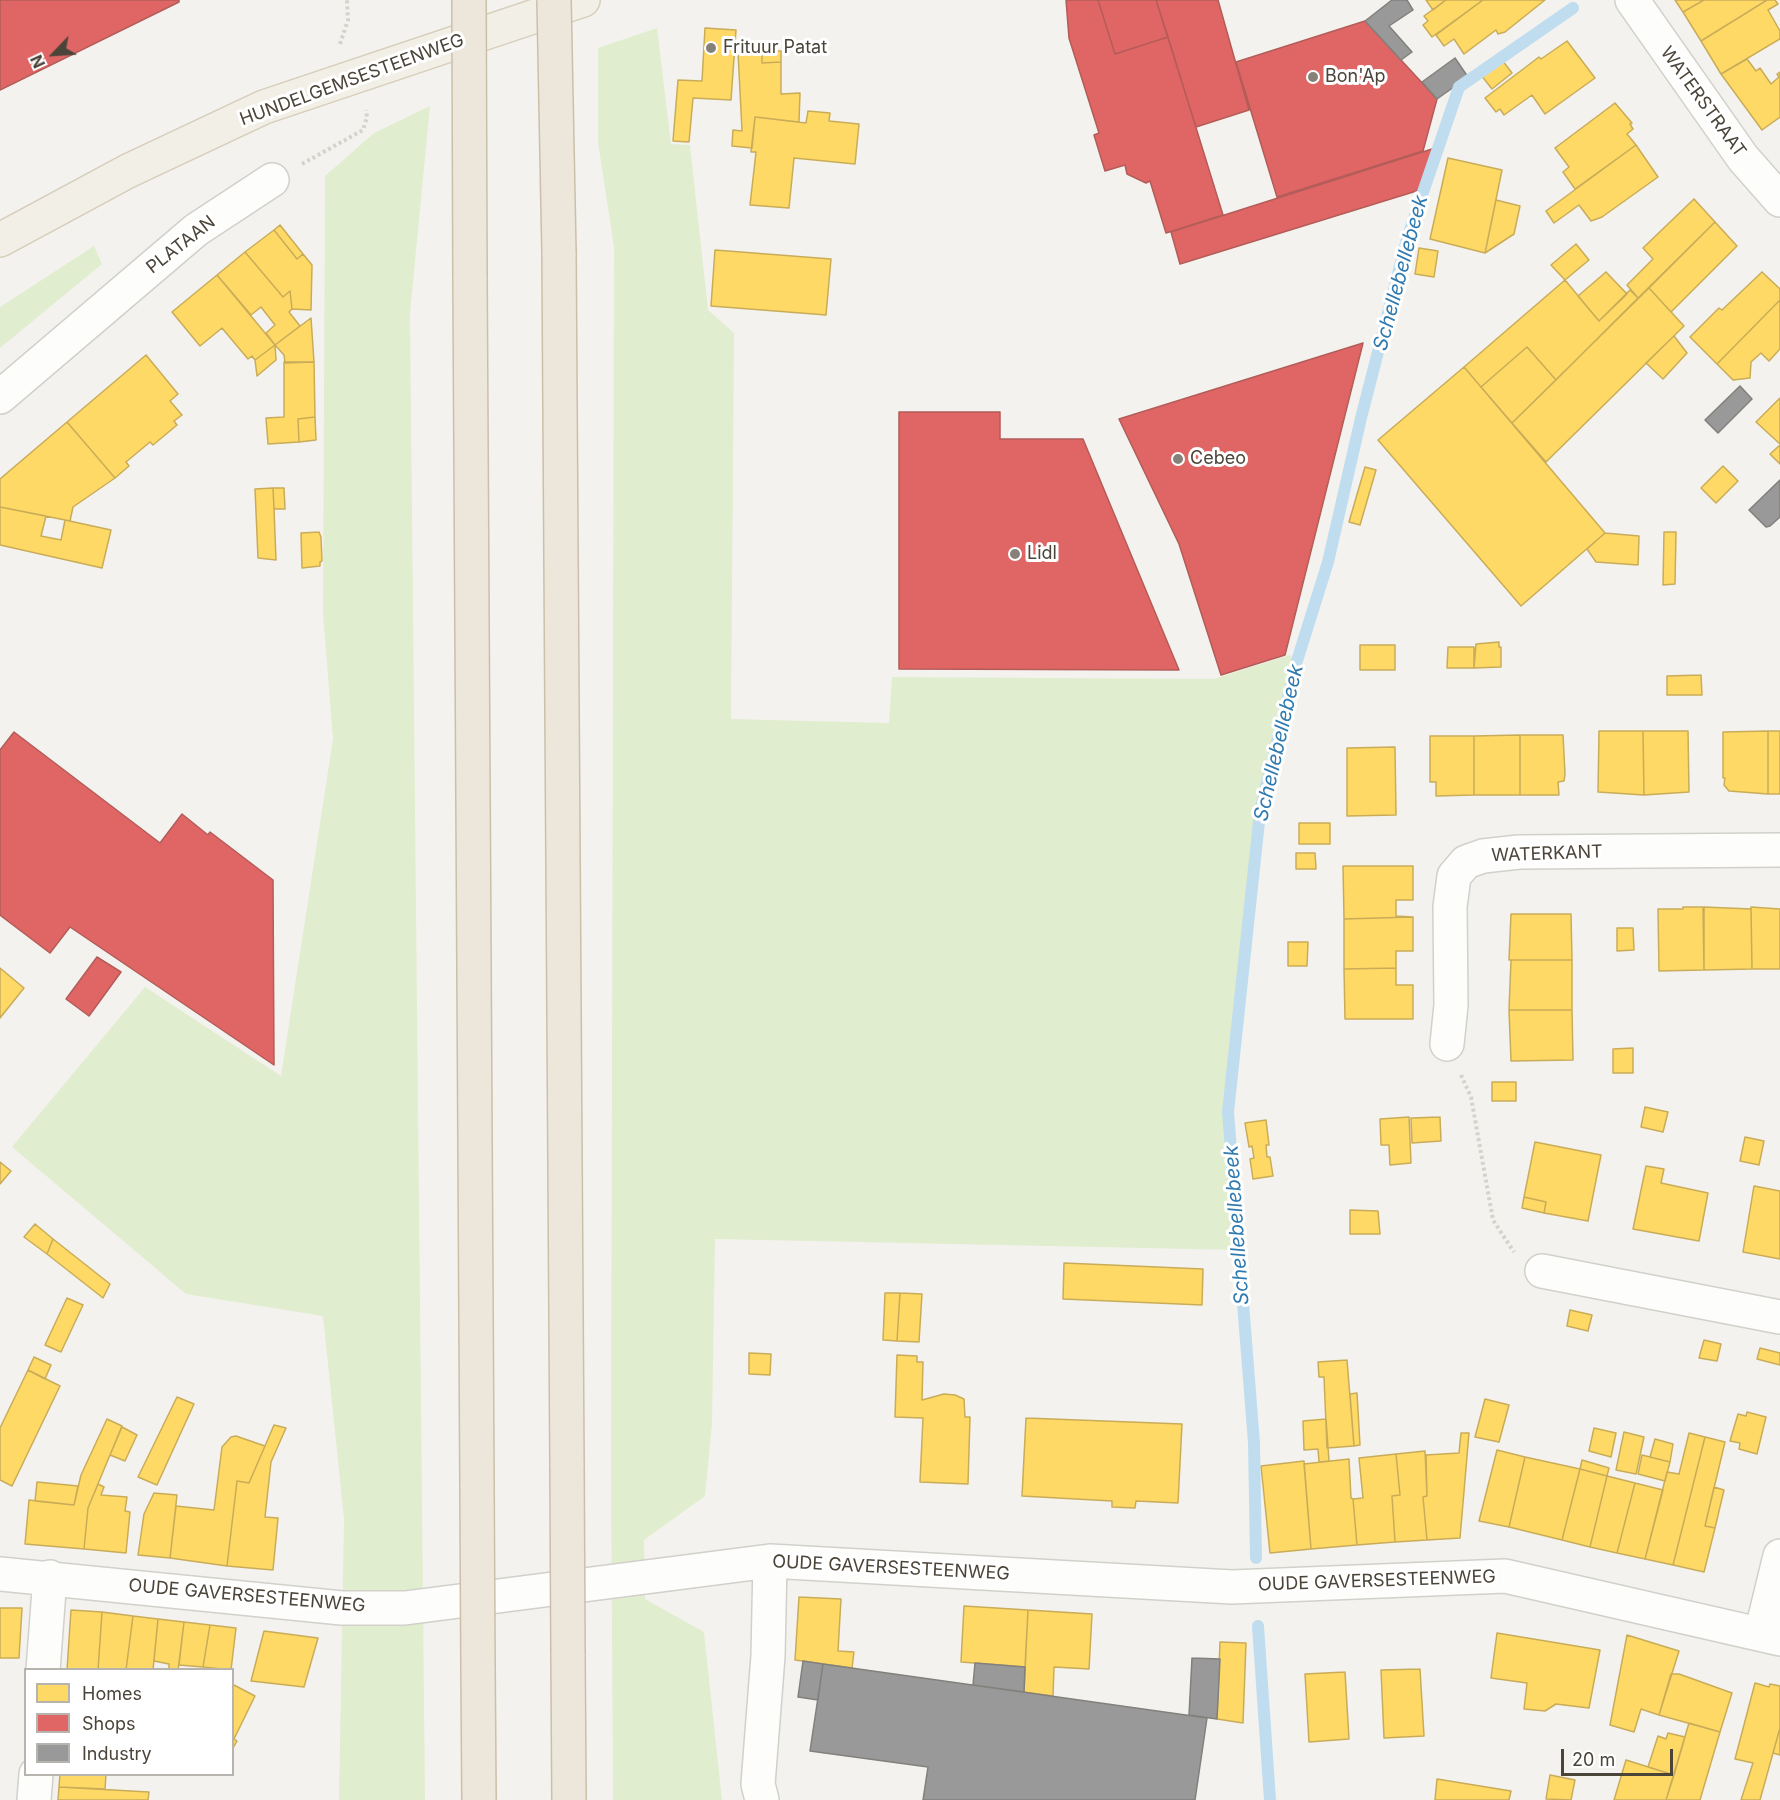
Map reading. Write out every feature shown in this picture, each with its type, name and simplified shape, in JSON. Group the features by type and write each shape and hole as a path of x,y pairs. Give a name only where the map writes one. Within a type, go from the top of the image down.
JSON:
{"highway":[{"path":"469,0 479,1800"},
{"path":"554,0 559,253 569,1800"}],"main road":[{"name":"HUNDELGEMSESTEENWEG","path":"0,240 128,171 264,107 583,0"}],"street":[{"name":"WATERSTRAAT","path":"1632,0 1743,158 1780,200"},
{"name":"PLATAAN","path":"0,397 196,230 272,180"},
{"name":"WATERKANT","path":"1447,1044 1451,1005 1450,907 1455,876 1466,862 1483,856 1519,852 1780,850"},
{"path":"1542,1271 1780,1317"},
{"path":"1771,1637 1780,1556"},
{"path":"762,1800 758,1784 768,1656 770,1561"},
{"name":"OUDE GAVERSESTEENWEG","path":"0,1574 50,1577 342,1608 405,1608 770,1561 1232,1587 1505,1576 1771,1637"},
{"path":"43,1668 50,1577"},
{"path":"34,1800 36,1776"}],"path":[{"path":"347,0 348,20"},
{"path":"272,180 363,130 366,111"},
{"path":"1447,1044 1471,1097 1493,1220 1510,1249 1542,1271"}],"green space":[{"path":"657,28 671,144 690,145 708,310 734,333 731,719 889,723 892,677 1214,679 1290,655 1296,664 1260,812 1228,1112 1239,1250 715,1239 712,1424 705,1496 644,1540 645,1599 704,1632 722,1800 613,1800 611,1466 614,247 598,142 598,48"},
{"path":"430,106 410,313 425,1800 339,1800 344,1519 323,1316 186,1294 12,1147 145,987 281,1076 333,739 323,614 325,176 374,133"},
{"path":"94,246 102,264 0,348 0,307"}],"building: Homes":[{"path":"1426,0 1446,0 1433,10"},
{"path":"1446,0 1483,0 1432,37 1423,25 1428,21 1424,16"},
{"path":"1483,0 1545,0 1505,32 1498,34 1496,30 1464,54 1454,39 1444,46 1436,35"},
{"path":"1675,0 1704,0 1683,12"},
{"path":"1704,0 1767,0 1701,41 1683,12"},
{"path":"1767,0 1775,0 1778,4 1768,10 1780,31 1780,39 1721,74 1701,41"},
{"path":"705,28 736,30 731,100 693,98 689,142 673,141 678,80 702,81"},
{"path":"1567,41 1595,78 1545,114 1532,95 1504,115 1500,109 1496,112 1485,98 1539,57 1541,59"},
{"path":"762,51 781,51 781,62 762,63"},
{"path":"762,51 762,63 781,62 781,94 800,93 799,122 755,117 752,148 732,146 733,130 742,131 738,52"},
{"path":"1747,59 1756,71 1760,68 1771,84 1779,77 1777,74 1780,72 1780,117 1762,130 1721,74"},
{"path":"1502,60 1512,73 1492,89 1481,75"},
{"path":"1615,103 1632,123 1630,124 1633,129 1627,134 1636,145 1575,189 1563,172 1569,167 1555,148"},
{"path":"808,111 830,113 829,121 859,124 855,164 794,158 789,208 750,205 756,152 751,152 755,117 806,123"},
{"path":"1636,145 1658,177 1602,217 1591,221 1579,205 1554,223 1546,211"},
{"path":"1448,158 1502,170 1485,253 1430,239"},
{"path":"1694,199 1715,222 1638,298 1627,285 1653,259 1643,248"},
{"path":"1496,200 1520,206 1514,234 1485,253"},
{"path":"1715,222 1737,246 1671,312 1649,288"},
{"path":"280,225 303,254 297,259 274,230"},
{"path":"274,230 297,259 303,254 312,265 311,310 292,309 290,291 283,297 245,252"},
{"path":"1576,244 1589,260 1565,280 1551,265"},
{"path":"1419,248 1438,251 1434,277 1415,274"},
{"path":"715,250 831,259 826,315 711,306"},
{"path":"245,252 283,297 290,291 292,309 289,312 300,326 275,345 266,333 275,325 261,307 251,315 217,275"},
{"path":"1606,272 1627,294 1599,321 1578,296"},
{"path":"1762,272 1780,289 1780,300 1717,364 1690,337 1719,308 1722,310"},
{"path":"217,275 275,345 255,360 252,356 248,359 222,328 200,346 172,312"},
{"path":"1565,280 1599,321 1630,290 1638,298 1556,380 1527,347 1481,387 1464,367"},
{"path":"1649,288 1684,326 1546,462 1512,423"},
{"path":"1780,300 1780,349 1769,361 1761,353 1751,362 1750,378 1733,380 1717,364"},
{"path":"311,318 314,362 285,363 284,355 275,345"},
{"path":"1674,336 1687,353 1663,379 1646,363"},
{"path":"275,345 276,360 257,376 255,360"},
{"path":"1527,347 1556,380 1512,423 1481,387"},
{"path":"146,355 178,394 170,401 182,415 174,421 177,425 153,445 150,442 126,462 129,466 115,478 67,422"},
{"path":"284,362 314,362 315,417 298,419 299,442 268,444 266,418 284,417"},
{"path":"1464,367 1605,533 1521,606 1378,440"},
{"path":"1780,398 1780,444 1756,422"},
{"path":"315,417 316,440 299,442 298,419"},
{"path":"67,422 115,478 73,507 70,521 0,507 0,479"},
{"path":"1780,445 1780,464 1770,454"},
{"path":"1723,466 1738,481 1716,503 1701,488"},
{"path":"1365,467 1376,470 1360,525 1349,522"},
{"path":"273,488 284,488 285,509 274,509"},
{"path":"273,488 276,560 258,558 255,489"},
{"path":"0,507 46,516 41,536 61,540 65,520 111,530 102,568 0,545"},
{"path":"319,532 322,561 320,566 302,568 301,533"},
{"path":"1664,532 1676,532 1675,584 1663,585"},
{"path":"1605,533 1639,536 1638,565 1596,562 1587,549"},
{"path":"1499,642 1501,667 1474,668 1476,644"},
{"path":"1360,645 1395,645 1395,670 1360,670"},
{"path":"1448,647 1474,647 1474,668 1447,668"},
{"path":"1701,675 1702,695 1667,695 1667,676"},
{"path":"1599,731 1643,731 1644,795 1598,792"},
{"path":"1643,731 1688,731 1689,792 1644,795"},
{"path":"1768,731 1768,794 1729,791 1724,785 1725,778 1723,778 1723,732"},
{"path":"1768,731 1780,731 1780,794 1768,794"},
{"path":"1520,735 1520,795 1474,795 1474,736"},
{"path":"1520,735 1563,735 1565,774 1564,781 1558,782 1559,795 1520,795"},
{"path":"1430,736 1474,736 1474,795 1436,796 1436,782 1430,782"},
{"path":"1395,747 1396,815 1347,816 1347,748"},
{"path":"1299,823 1330,823 1330,844 1299,844"},
{"path":"1296,853 1315,853 1316,869 1296,869"},
{"path":"1343,866 1413,866 1413,900 1396,900 1396,916 1413,917 1344,919"},
{"path":"1683,907 1703,907 1704,970 1659,971 1658,909 1683,909"},
{"path":"1704,907 1751,909 1752,969 1704,970"},
{"path":"1751,907 1780,909 1780,969 1752,969"},
{"path":"1511,914 1571,914 1572,960 1509,960"},
{"path":"1413,917 1413,951 1396,951 1396,968 1344,969 1344,919"},
{"path":"1617,928 1633,928 1634,950 1617,951"},
{"path":"1288,942 1308,942 1307,966 1288,966"},
{"path":"1511,960 1572,960 1572,1010 1509,1010"},
{"path":"0,968 24,988 0,1018"},
{"path":"1396,968 1396,985 1413,985 1413,1019 1345,1019 1344,969"},
{"path":"1509,1010 1572,1010 1573,1060 1511,1061"},
{"path":"1633,1048 1633,1073 1613,1073 1613,1049"},
{"path":"1492,1082 1516,1082 1516,1101 1492,1101"},
{"path":"1645,1107 1668,1112 1663,1132 1641,1127"},
{"path":"1409,1117 1411,1163 1390,1165 1389,1145 1381,1145 1380,1119"},
{"path":"1440,1117 1441,1141 1412,1143 1411,1118"},
{"path":"1266,1120 1269,1145 1266,1145 1267,1157 1270,1157 1273,1176 1253,1179 1250,1159 1254,1158 1252,1146 1249,1147 1245,1123"},
{"path":"1745,1137 1764,1141 1759,1165 1740,1161"},
{"path":"1535,1142 1601,1155 1588,1221 1544,1213 1546,1202 1524,1197"},
{"path":"0,1162 11,1171 0,1184"},
{"path":"1646,1166 1664,1169 1661,1183 1708,1193 1699,1241 1633,1229"},
{"path":"1754,1186 1780,1191 1780,1259 1743,1252"},
{"path":"1524,1197 1546,1202 1544,1213 1522,1208"},
{"path":"1350,1210 1378,1211 1380,1234 1350,1234"},
{"path":"35,1224 53,1239 47,1254 24,1237"},
{"path":"53,1239 110,1284 103,1298 47,1254"},
{"path":"1064,1263 1203,1269 1202,1305 1063,1299"},
{"path":"885,1293 900,1293 897,1341 883,1340"},
{"path":"900,1293 922,1294 919,1342 897,1341"},
{"path":"67,1298 83,1305 61,1352 45,1345"},
{"path":"1570,1310 1592,1315 1588,1331 1567,1326"},
{"path":"1704,1340 1721,1344 1717,1361 1699,1358"},
{"path":"1760,1348 1780,1353 1780,1365 1757,1359"},
{"path":"749,1353 771,1354 770,1375 749,1374"},
{"path":"897,1355 917,1356 917,1362 923,1362 922,1400 944,1394 964,1399 965,1417 970,1417 968,1484 920,1482 923,1418 895,1417"},
{"path":"34,1357 51,1365 45,1379 28,1370"},
{"path":"1347,1360 1354,1446 1327,1448 1324,1377 1319,1377 1318,1362"},
{"path":"28,1370 60,1386 12,1486 0,1480 0,1428"},
{"path":"1357,1393 1360,1445 1354,1446 1350,1394"},
{"path":"177,1397 194,1404 157,1485 138,1477"},
{"path":"1485,1399 1509,1405 1499,1442 1475,1437"},
{"path":"1747,1412 1766,1417 1757,1454 1739,1449 1740,1443 1730,1441 1738,1414 1746,1416"},
{"path":"1026,1418 1182,1424 1178,1503 1136,1501 1135,1508 1112,1507 1112,1501 1022,1496"},
{"path":"107,1419 122,1426 88,1508 84,1549 25,1544 29,1500 74,1505 81,1475"},
{"path":"1326,1419 1329,1461 1319,1462 1318,1449 1304,1450 1303,1421"},
{"path":"274,1425 286,1428 271,1462 265,1517 278,1518 273,1570 227,1566 237,1481 249,1483"},
{"path":"122,1427 137,1435 125,1461 110,1455"},
{"path":"1594,1428 1616,1433 1611,1457 1589,1451"},
{"path":"1624,1432 1644,1437 1636,1474 1616,1470"},
{"path":"1461,1433 1469,1433 1460,1538 1427,1540 1423,1497 1427,1496 1426,1455 1459,1453"},
{"path":"1689,1433 1705,1437 1673,1565 1645,1559 1667,1472 1679,1474"},
{"path":"236,1436 265,1446 249,1483 237,1481 227,1566 170,1558 176,1506 214,1510 222,1447 231,1437"},
{"path":"1705,1437 1725,1442 1705,1526 1715,1528 1704,1572 1673,1565"},
{"path":"1655,1439 1673,1444 1670,1462 1650,1457"},
{"path":"1497,1450 1525,1457 1509,1527 1479,1521"},
{"path":"1425,1451 1427,1496 1423,1497 1427,1540 1395,1542 1392,1496 1400,1495 1396,1454"},
{"path":"1396,1454 1400,1495 1392,1496 1395,1542 1357,1545 1353,1499 1363,1498 1359,1458"},
{"path":"1642,1455 1670,1462 1665,1481 1638,1474"},
{"path":"1525,1457 1580,1469 1562,1540 1509,1527"},
{"path":"1349,1459 1357,1545 1311,1549 1304,1464"},
{"path":"1582,1460 1609,1468 1607,1476 1580,1469"},
{"path":"1304,1461 1311,1549 1270,1553 1261,1466"},
{"path":"1580,1469 1607,1476 1590,1547 1562,1540"},
{"path":"1607,1476 1635,1483 1617,1553 1590,1547"},
{"path":"37,1482 78,1486 74,1505 35,1501"},
{"path":"1635,1483 1663,1490 1645,1559 1617,1553"},
{"path":"98,1484 104,1487 101,1495 127,1497 125,1511 130,1512 126,1553 84,1549 88,1508"},
{"path":"1714,1487 1724,1490 1715,1528 1705,1526"},
{"path":"154,1493 177,1495 170,1558 138,1555 144,1514"},
{"path":"799,1597 841,1599 838,1651 854,1652 852,1668 795,1660"},
{"path":"964,1606 1028,1610 1025,1667 961,1662"},
{"path":"0,1608 22,1608 19,1658 0,1658"},
{"path":"71,1610 102,1612 98,1668 67,1668"},
{"path":"1028,1610 1092,1614 1089,1669 1054,1667 1053,1696 1024,1692"},
{"path":"102,1612 133,1616 126,1668 98,1668"},
{"path":"133,1616 158,1619 153,1668 126,1668"},
{"path":"158,1619 184,1622 178,1668 169,1668 169,1664 154,1661"},
{"path":"184,1622 210,1625 203,1667 179,1665"},
{"path":"210,1625 236,1628 231,1668 203,1667"},
{"path":"264,1631 318,1638 304,1687 251,1681"},
{"path":"1497,1633 1600,1650 1589,1708 1556,1704 1545,1711 1524,1709 1527,1683 1491,1678"},
{"path":"1627,1635 1679,1651 1659,1715 1641,1709 1634,1732 1610,1725"},
{"path":"1220,1642 1246,1643 1243,1723 1217,1719"},
{"path":"1420,1669 1424,1736 1384,1738 1381,1670"},
{"path":"1345,1672 1349,1739 1309,1742 1305,1674"},
{"path":"1671,1674 1679,1674 1732,1693 1720,1732 1659,1715"},
{"path":"1755,1683 1769,1687 1770,1684 1780,1686 1780,1728 1760,1800 1741,1800 1753,1763 1735,1759"},
{"path":"234,1685 255,1696 234,1739"},
{"path":"1689,1723 1720,1732 1700,1800 1666,1800"},
{"path":"1780,1728 1780,1755 1773,1753"},
{"path":"1668,1733 1685,1737 1674,1775 1648,1767 1658,1736 1666,1739"},
{"path":"1626,1760 1674,1775 1666,1800 1614,1800"},
{"path":"1550,1775 1575,1780 1571,1800 1546,1799"},
{"path":"60,1776 106,1776 105,1789 59,1787"},
{"path":"1437,1779 1511,1791 1509,1800 1435,1800"},
{"path":"59,1787 149,1792 148,1800 58,1800"}],"building: Shops":[{"path":"0,0 179,0 179,2 0,90"},
{"path":"1066,0 1098,0 1115,54 1168,37 1223,215 1166,233 1150,181 1146,183 1127,174 1125,165 1105,171 1094,135 1099,133 1069,38"},
{"path":"1098,0 1156,0 1168,37 1115,54"},
{"path":"1156,0 1218,0 1249,110 1196,127"},
{"path":"1365,21 1437,99 1423,151 1277,197 1236,62"},
{"path":"1432,149 1423,189 1180,264 1171,232"},
{"path":"1363,343 1285,655 1221,675 1179,544 1119,419"},
{"name":"Lidl","path":"899,412 1000,412 1000,439 1083,439 1179,670 899,669"},
{"path":"14,732 160,843 182,814 208,835 210,832 273,880 274,1065 70,927 50,953 0,915 0,750"},
{"path":"97,957 121,972 89,1016 66,999"}],"building: Industry":[{"path":"1392,0 1407,0 1413,10 1389,26 1412,52 1401,60 1365,21"},
{"path":"1455,58 1468,77 1437,99 1422,82"},
{"path":"1740,386 1752,399 1718,433 1705,420"},
{"path":"1780,480 1780,517 1766,527 1749,510"},
{"path":"1192,1658 1220,1659 1217,1719 1189,1715"},
{"path":"803,1661 823,1664 818,1700 798,1697"},
{"path":"975,1663 1025,1667 1024,1692 973,1685"},
{"path":"823,1664 1207,1718 1195,1800 923,1800 928,1767 810,1751"}],"waterway":[{"name":"Schellebellebeek","path":"1256,1558 1254,1443 1228,1112 1260,812 1296,664 1328,562 1361,418 1407,239 1459,87 1573,8"},
{"name":"Schellebellebeek","path":"1258,1626 1270,1800"}],"place":[{"name":"Frituur Patat","path":"711,48"},
{"name":"Bon'Ap","path":"1313,77"},
{"name":"Cebeo","path":"1178,459"},
{"name":"Lidl","path":"1015,554"}]}
